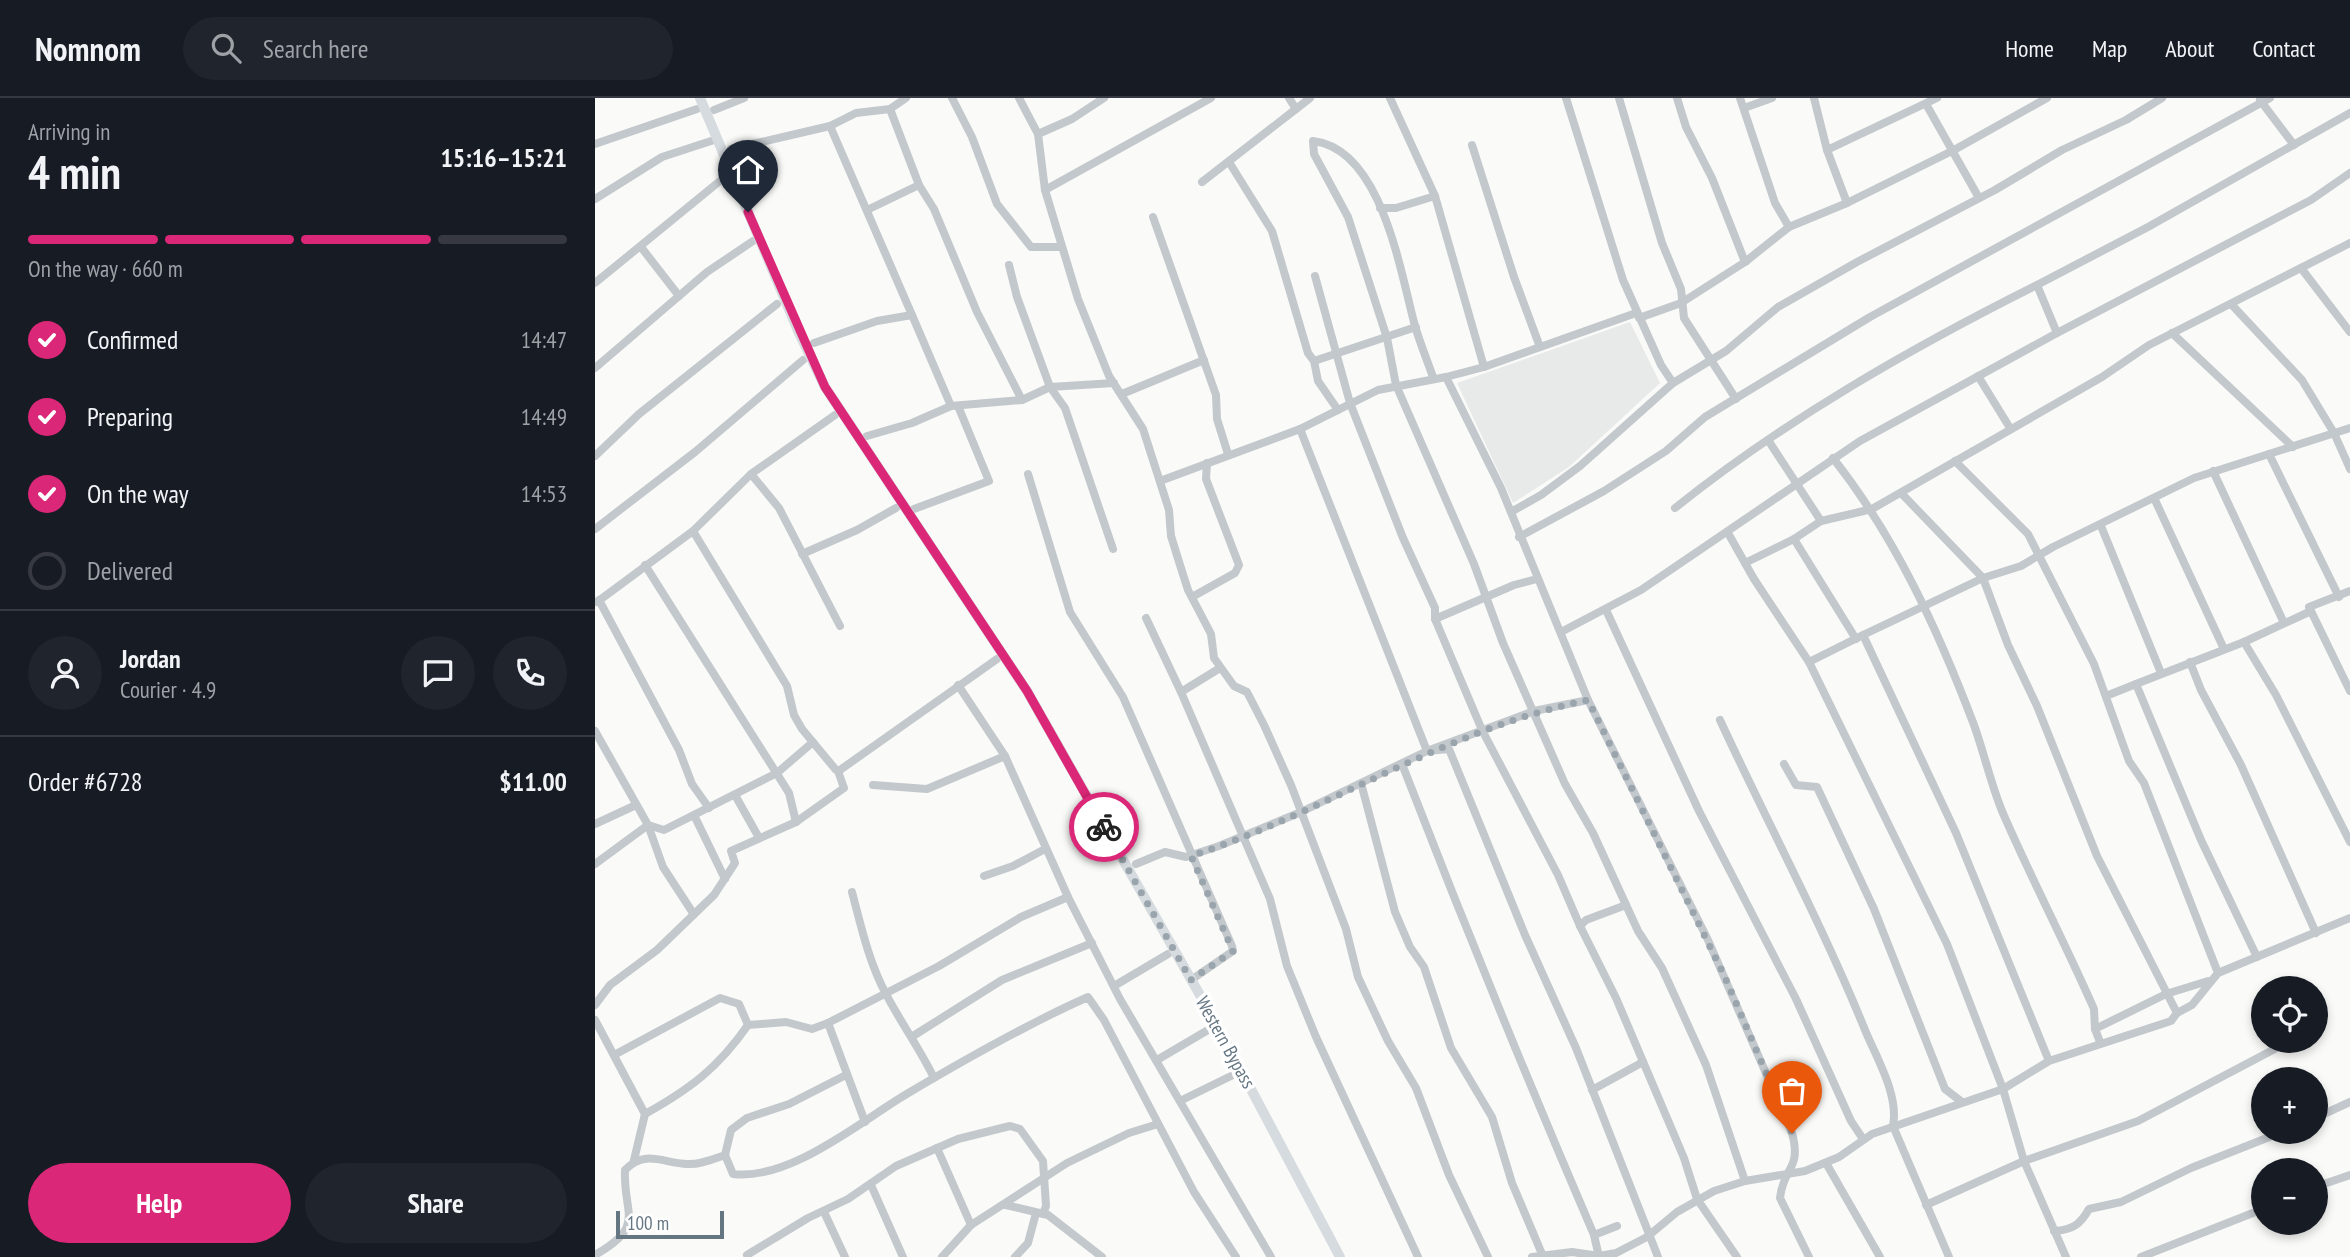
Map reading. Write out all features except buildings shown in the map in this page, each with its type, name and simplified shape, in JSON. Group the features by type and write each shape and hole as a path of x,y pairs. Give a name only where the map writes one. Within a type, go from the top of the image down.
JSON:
{"main road":[{"name":"Western Bypass","path":"699,104 825,387 1027,691 1191,980 1340,1257"}],"street":[{"path":"714,110 744,98"},
{"path":"731,149 830,125 856,113 890,109 906,98"},
{"path":"952,98 972,137 997,204 1031,247 1062,247"},
{"path":"1019,98 1038,134 1045,190 1078,299 1114,383 1143,429 1168,510 1171,536 1192,597 1211,634 1214,658 1234,686 1247,692 1279,757 1346,929 1358,977 1388,1041 1416,1088 1448,1175 1488,1257"},
{"path":"1038,134 1072,119 1104,98"},
{"path":"1045,190 1210,98"},
{"path":"1289,98 1296,109"},
{"path":"1202,182 1310,98"},
{"path":"1390,98 1435,197 1484,367"},
{"path":"1566,98 1581,141 1591,186 1638,315 1661,365 1673,383"},
{"path":"1619,98 1662,243 1681,289 1684,318 1736,398"},
{"path":"1677,98 1686,127 1712,178 1745,262"},
{"path":"1740,98 1775,203 1789,227"},
{"path":"1744,108 1772,98"},
{"path":"1814,98 1827,150 1847,203"},
{"path":"1827,150 1937,98"},
{"path":"1160,481 1300,429 1350,403 1396,385 1433,377 1447,377 1484,367 1681,303 1745,262 1789,227 1847,203 1954,150 2047,98"},
{"path":"1511,512 1541,495 1580,466 1673,383 1726,351 1778,307 1979,198 2061,149 2126,120 2162,98"},
{"path":"1520,537 1644,466 1705,417 1870,317 2264,100 2294,145"},
{"path":"595,144 699,104"},
{"path":"1926,104 1979,198"},
{"path":"890,109 919,185 934,209 977,312 1022,400"},
{"path":"1675,508 1768,440 1977,315 2037,285 2350,113"},
{"path":"830,125 912,315 989,481 914,509"},
{"path":"595,199 661,157 711,141"},
{"path":"1433,377 1416,327 1400,263 1380,208 1355,164 1341,150 1313,141 1314,154 1348,217 1387,338 1396,385 1486,596 1503,643 1565,784 1593,833 1626,905 1662,968 1706,1065 1722,1104 1745,1181"},
{"path":"1472,145 1509,264 1540,347"},
{"path":"1230,162 1272,231 1308,353 1314,360 1318,381 1338,410"},
{"path":"1561,632 1606,610 1728,533 1797,481 1833,458 2057,333 2311,200 2350,173"},
{"path":"595,283 726,176"},
{"path":"867,210 919,185"},
{"path":"1380,208 1396,208 1435,197"},
{"path":"1153,217 1216,395 1217,419 1229,454"},
{"path":"595,368 707,272 753,242"},
{"path":"1745,563 1794,539 1821,521 1872,509 2172,333 2350,243"},
{"path":"641,247 679,296"},
{"path":"1009,265 1017,297 1050,387 1065,408 1113,549"},
{"path":"2301,268 2350,332"},
{"path":"1315,276 1350,403 1482,730 1558,874 1580,926 1604,972 1684,1158 1697,1199 1737,1257"},
{"path":"2037,285 2057,333"},
{"path":"595,456 639,414 777,304"},
{"path":"2232,305 2302,380 2334,433 2350,469"},
{"path":"814,344 877,321 912,315"},
{"path":"1314,360 1416,327"},
{"path":"2172,333 2293,447"},
{"path":"595,529 695,452 803,360"},
{"path":"1122,394 1204,360"},
{"path":"1978,376 2010,428"},
{"path":"1447,377 1474,428 1511,512 1588,700 1724,975 1792,1133 1797,1159 1787,1175 1780,1198 1809,1257"},
{"path":"867,436 912,423 954,406 1022,400 1050,387 1114,383"},
{"path":"709,808 692,784 679,750 597,601 694,531 751,474 835,415"},
{"path":"1809,662 1983,578 2021,566 2213,471 2350,428"},
{"path":"1300,429 1427,751"},
{"path":"1768,440 1821,521"},
{"path":"2269,454 2339,597"},
{"path":"1833,458 1872,509 1894,544 1924,606 1969,712 2001,808 2094,1009 2095,1029 2100,1042"},
{"path":"1955,461 2023,527 2040,556 2106,696 2129,761 2144,783 2218,973"},
{"path":"1192,597 1235,573 1239,565 1206,479 1207,463"},
{"path":"2213,471 2284,622"},
{"path":"751,474 779,508 840,626"},
{"path":"1028,474 1070,612 1123,697 1233,951 1191,980"},
{"path":"1901,493 1983,578 2008,645 2037,706 2097,856 2176,1013"},
{"path":"2155,500 2224,649"},
{"path":"802,554 857,530 895,508"},
{"path":"2101,526 2161,673"},
{"path":"595,1005 610,985 657,950 692,912 714,895 735,863 731,851 758,836 796,822 844,788 838,771 813,742 795,715 787,686 694,531"},
{"path":"1728,533 1809,662 1947,944 2003,1089 2024,1161 2066,1257"},
{"path":"1794,539 1860,637 1956,833 2049,1061"},
{"path":"645,565 789,793 796,822"},
{"path":"1435,619 1486,596 1537,579"},
{"path":"2350,591 2309,607 2309,612 2350,691"},
{"path":"1606,610 1699,811 1796,999 1851,1121 1864,1139"},
{"path":"2106,696 2244,642 2309,612"},
{"path":"1146,618 1181,692 1270,899 1287,965 1317,1037 1418,1257"},
{"path":"2244,642 2276,695 2350,842"},
{"path":"838,771 997,659"},
{"path":"2190,662 2201,690 2241,765 2316,933"},
{"path":"1181,692 1220,668"},
{"path":"2136,684 2201,840 2257,957"},
{"path":"958,685 1005,756 1045,849 1114,986 1271,1257"},
{"path":"1136,864 1165,852 1183,857 1191,856 1301,812 1427,751 1534,711 1588,700"},
{"path":"1720,720 1787,855 1856,1007 1888,1086 1894,1108 1893,1126 1949,1257"},
{"path":"595,731 648,825 663,867 692,912"},
{"path":"648,825 664,830 735,796 777,773 813,742"},
{"path":"1427,751 1449,749 1592,1090 1647,1237 1658,1257"},
{"path":"873,785 927,789 1005,756"},
{"path":"1402,764 1483,974 1529,1076 1540,1109 1594,1235 1599,1256"},
{"path":"1784,764 1796,785 1817,787 1874,909 1945,1089 1962,1102"},
{"path":"1361,783 1395,912 1410,947 1425,967 1451,1048 1492,1117 1512,1183 1542,1254"},
{"path":"735,796 758,836"},
{"path":"595,824 636,804"},
{"path":"694,815 725,879"},
{"path":"595,864 648,825"},
{"path":"984,877 1013,866 1045,849"},
{"path":"852,892 885,994 913,1036 934,1079"},
{"path":"645,1114 690,1089 732,1048 748,1026 786,1022 812,1028 828,1023 1021,918 1068,897"},
{"path":"1580,926 1586,919 1626,905"},
{"path":"1532,1257 1572,1252 1599,1256 1632,1247 1697,1199 1745,1181 1787,1175 1826,1163 1864,1139 1893,1126 2003,1089 2049,1061 2100,1042 2171,1021 2176,1013 2192,1005 2218,973 2348,921"},
{"path":"913,1036 1002,980 1092,943"},
{"path":"1114,986 1168,954"},
{"path":"2095,1029 2166,994 2211,980"},
{"path":"846,1075 789,1104 747,1118 731,1130 725,1155 733,1174 763,1171 839,1139 1007,1037 1088,997 1104,1020 1206,1214 1236,1257"},
{"path":"616,1054 720,998 739,1004 748,1026"},
{"path":"595,1020 616,1054 645,1114 634,1160 625,1170 631,1211 629,1224 610,1246 595,1255"},
{"path":"828,1023 865,1122"},
{"path":"1157,1060 1208,1030"},
{"path":"1926,1205 2024,1161 2138,1121 2267,1053"},
{"path":"1592,1090 1643,1062"},
{"path":"1180,1101 1233,1075"},
{"path":"2328,1112 2350,1102"},
{"path":"942,1257 971,1225 1015,1202 1095,1148 1158,1124"},
{"path":"747,1255 871,1185 896,1166 983,1131 1015,1127 1043,1161 1046,1170 1046,1206 1040,1213 1028,1243 1015,1257"},
{"path":"2054,1231 2067,1230 2081,1223 2089,1209 2121,1202 2191,1168 2252,1144"},
{"path":"937,1148 971,1225"},
{"path":"634,1160 652,1157 688,1165 725,1155"},
{"path":"1826,1163 1879,1257"},
{"path":"2328,1183 2350,1175"},
{"path":"1767,1178 1781,1189"},
{"path":"871,1185 903,1257"},
{"path":"1015,1202 1040,1213 1102,1257"},
{"path":"824,1212 845,1257"},
{"path":"2141,1257 2251,1214"},
{"path":"1594,1235 1617,1226"}],"shaded area":[{"path":"1630,322 1660,383 1569,467 1513,503 1457,383"}],"way so far":[{"path":"1104,827 1191,980 1233,951 1191,856 1301,812 1427,751 1534,711 1588,700 1708,940 1792,1133"}],"route":[{"path":"748,212 825,387 1027,691 1104,827"}]}
